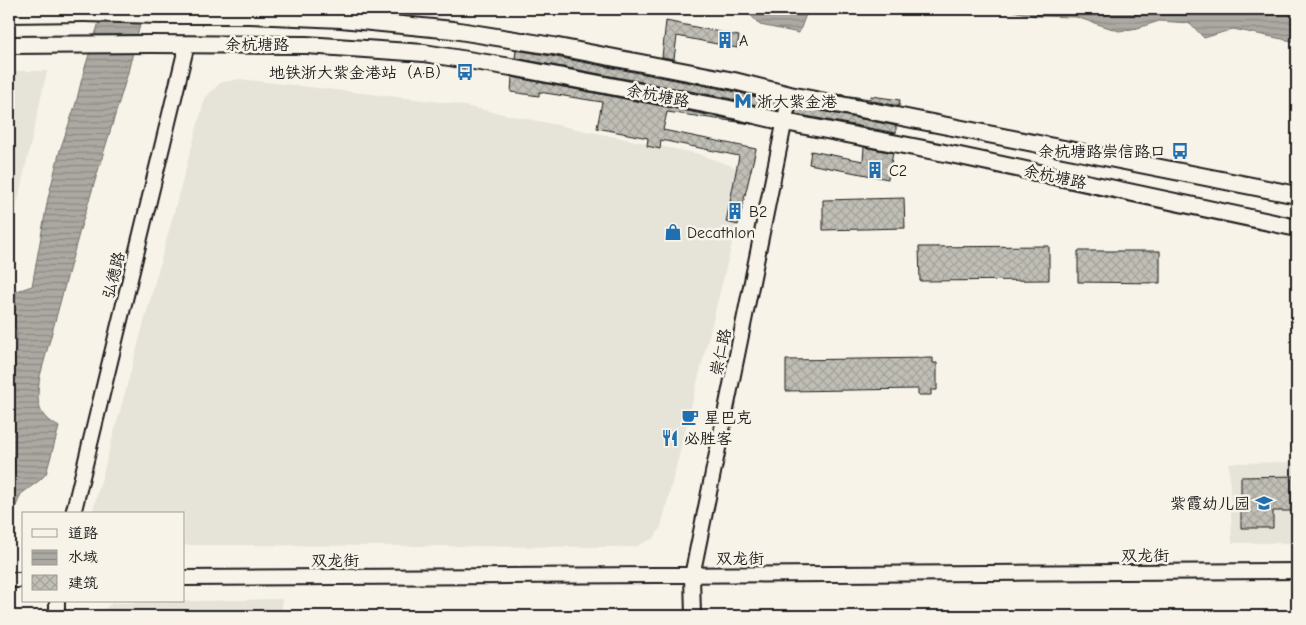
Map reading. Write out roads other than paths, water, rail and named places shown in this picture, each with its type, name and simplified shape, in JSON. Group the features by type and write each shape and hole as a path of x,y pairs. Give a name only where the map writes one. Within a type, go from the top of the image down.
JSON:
{"main road":[{"name":"余杭塘路","path":"9,14 250,15 332,19 453,30 553,46 715,77 790,96 1297,195"},
{"name":"余杭塘路","path":"9,45 306,45 424,53 511,67 725,108 1297,228"}],"street":[{"name":"弘德路","path":"73,512 187,44"},
{"name":"崇仁路","path":"693,616 692,576 790,96"},
{"name":"双龙街","path":"185,578 1297,571"},
{"path":"9,580 22,580"},
{"path":"56,616 57,602"}],"water":[{"path":"103,9 144,9 127,76 80,230 40,376 38,398 40,409 47,419 59,427 46,474 21,494 9,523 9,378 16,348 17,331 10,320 17,291 32,286 48,198 60,150 76,103"},
{"path":"745,9 808,9 799,33 760,25"},
{"path":"1003,9 1297,9 1297,42 1233,29 1204,38 1190,23 1159,21 1138,28 1119,31 1076,17 1036,16"}],"place":[{"name":"A","path":"725,40"},
{"name":"地铁浙大紫金港站（A·B）","path":"465,72"},
{"name":"浙大紫金港","path":"743,101"},
{"name":"余杭塘路崇信路口","path":"1180,151"},
{"name":"C2","path":"875,170"},
{"name":"B2","path":"735,211"},
{"name":"Decathlon","path":"673,232"},
{"name":"星巴克","path":"690,417"},
{"name":"必胜客","path":"670,438"},
{"name":"紫霞幼儿园","path":"1264,503"}]}
